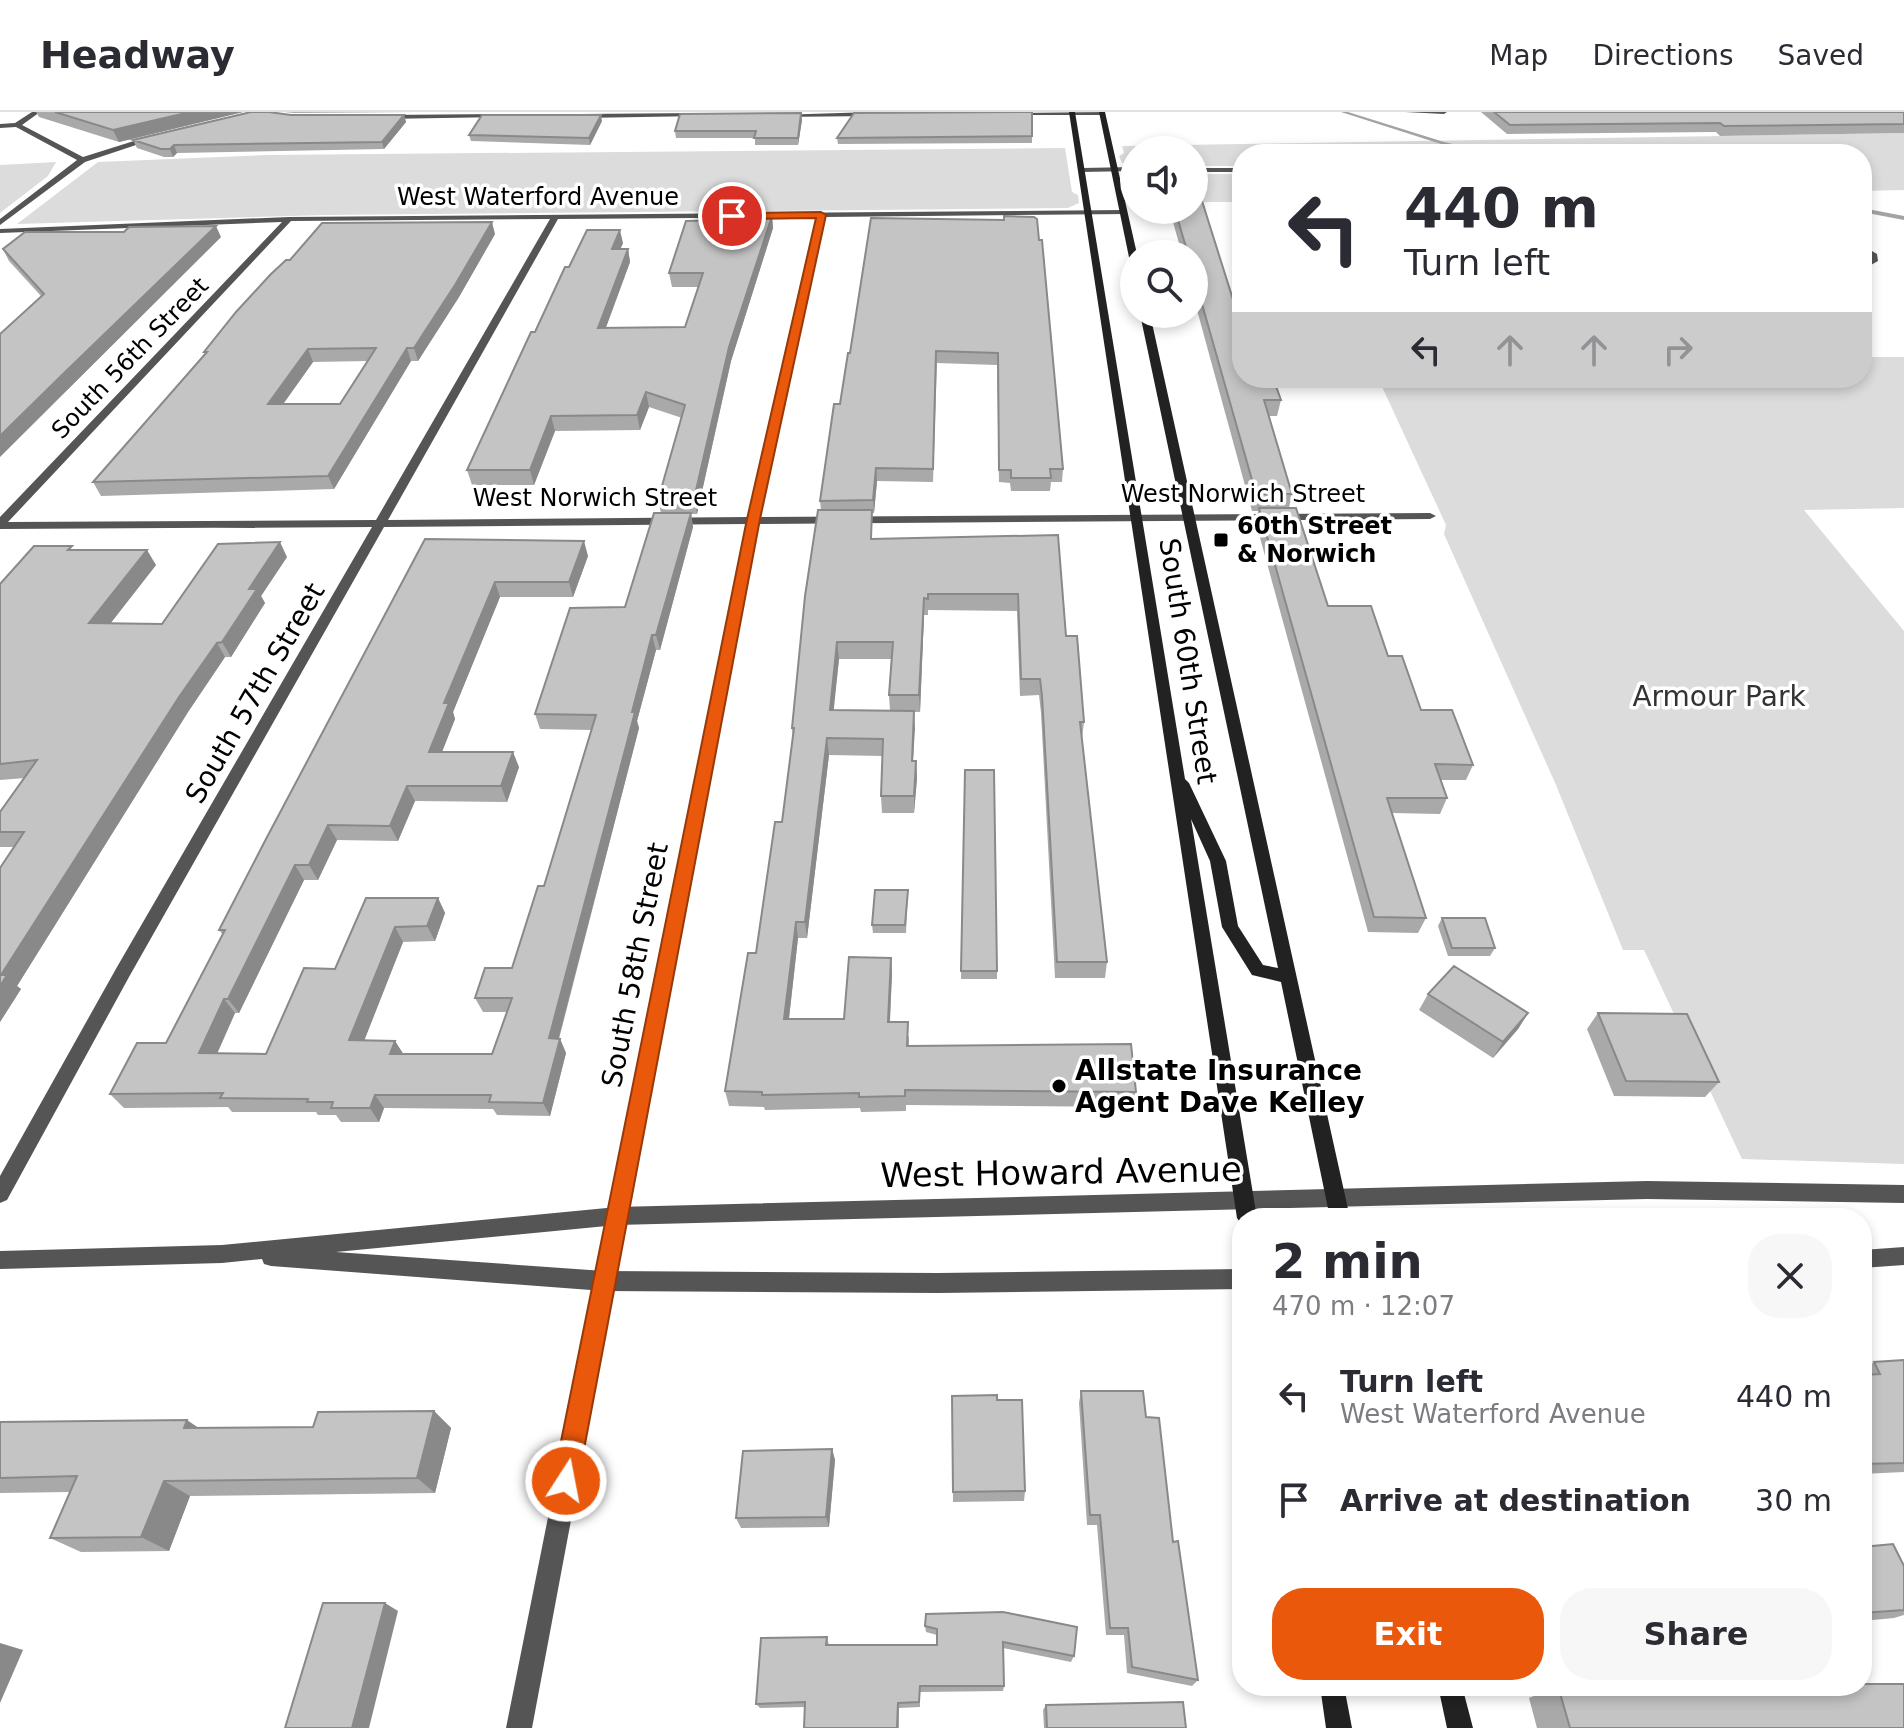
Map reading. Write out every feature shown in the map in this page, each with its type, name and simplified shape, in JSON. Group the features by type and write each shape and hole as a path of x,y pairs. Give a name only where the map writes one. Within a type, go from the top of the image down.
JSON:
{"main road":[{"name":"South 60th Street","path":"1072,112 1246,1208"},
{"path":"1102,113 1120,196"},
{"name":"South 60th Street","path":"1148,328 1186,517 1338,1208"},
{"path":"1173,763 1218,861 1230,927 1258,970 1289,977"},
{"path":"1334,1696 1339,1728"},
{"path":"1452,1696 1460,1728"}],"street":[{"path":"0,126 17,125 37,112"},
{"path":"1410,113 1444,112"},
{"path":"1003,113 1102,113"},
{"path":"371,117 450,114 507,116"},
{"path":"765,115 884,114"},
{"path":"566,116 705,115"},
{"path":"17,125 82,160"},
{"path":"0,223 82,160 159,136"},
{"path":"1082,170 1120,169"},
{"path":"1208,170 1232,170"},
{"name":"West Waterford Avenue","path":"0,231 289,219 1120,212"},
{"name":"South 58th Street","path":"519,1728 753,519 821,215"},
{"name":"South 57th Street","path":"0,1194 123,972 555,217"},
{"name":"South 56th Street","path":"0,525 289,219"},
{"name":"West Norwich Street","path":"0,525 1430,516"},
{"name":"West Howard Avenue","path":"1254,1208 1336,1197 1647,1190 1904,1194"},
{"name":"West Howard Avenue","path":"0,1260 222,1254 617,1216 1232,1209"},
{"name":"West Howard Avenue","path":"222,1254 604,1281 938,1283 1232,1279"},
{"path":"1872,1258 1904,1256"}],"green space":[{"path":"1904,133 1904,190 1872,191 1872,144 1242,144"},
{"path":"1232,144 1232,166 1208,166 1208,145"},
{"path":"1065,148 1072,192 1078,195 1079,203 1068,208 325,215 17,224 98,162 268,155"},
{"path":"56,162 48,176 0,213 0,165"},
{"path":"1208,174 1232,174 1232,202 1208,202"},
{"name":"Armour Park","path":"1872,357 1904,357 1904,508 1804,510 1904,631 1904,1164 1742,1159 1644,950 1623,950 1556,785 1444,534 1446,525 1383,388 1872,388"}],"building":[{"path":"55,112 190,112 113,130"},
{"path":"251,112 404,115 382,142 174,145 170,149 161,149 133,140"},
{"path":"1032,112 1032,136 837,138 854,113"},
{"path":"1494,112 1904,112 1904,124 1510,125"},
{"path":"801,113 798,138 754,138 756,131 675,131 680,114"},
{"path":"482,115 601,115 589,138 469,135"},
{"path":"737,215 772,216 729,347 694,499 658,500 685,405 646,392 637,415 551,416 530,470 467,470 531,332 535,332 565,267 569,267 587,230 620,230 612,249 628,249 598,328 685,327 703,273 669,273 686,221 735,220"},
{"path":"1004,216 1034,217 1037,219 1039,240 1042,240 1063,469 1050,469 1051,478 1011,478 1011,470 999,470 998,353 936,351 933,469 876,468 873,500 820,501 834,404 840,404 871,218 1004,220"},
{"path":"1208,220 1232,296 1232,388 1277,388 1281,400 1264,400 1292,494 1256,494 1208,325 1208,240 1184,240 1179,224 1208,224"},
{"path":"492,222 455,285 414,348 407,348 328,476 93,482 207,352 204,352 236,312 270,275 290,260 322,223","holes":["376,348 340,404 268,404 308,349"]},
{"path":"216,226 0,436 0,334 44,294 3,249 25,232 124,232 129,227"},
{"path":"1259,508 1296,508 1328,606 1371,606 1388,656 1402,656 1421,710 1452,710 1473,765 1435,764 1447,798 1387,798 1426,918 1374,917"},
{"path":"818,510 872,510 871,539 1058,535 1066,636 1077,636 1084,722 1080,722 1107,962 1057,962 1042,696 1040,679 1021,679 1018,594 928,594 928,599 924,598 919,695 889,695 893,642 837,642 830,710 914,711 914,796 881,796 883,739 827,738 805,922 796,922 784,1019 844,1019 849,957 891,958 888,1022 908,1022 907,1046 1131,1044 1136,1092 905,1090 905,1096 859,1097 859,1093 762,1095 762,1092 725,1091 748,953 756,953 775,822 782,822 794,728 805,596"},
{"path":"654,513 691,513 656,635 652,635 632,712 635,712 549,1038 560,1039 543,1103 489,1102 491,1095 375,1095 370,1108 331,1108 333,1102 220,1098 223,1093 110,1094 137,1043 166,1043 225,930 219,930 425,539 584,541 569,582 495,582 444,703 449,703 429,752 513,752 501,786 407,786 390,826 328,825 309,865 295,865 199,1053 266,1054 304,968 335,969 366,898 438,898 427,926 395,927 349,1040 395,1041 390,1054 492,1054 512,998 475,998 485,968 512,968 538,886 544,886 596,715 535,714 570,608 625,607"},
{"path":"280,542 249,589 257,589 222,642 217,643 179,697 1,975 7,975 0,986 0,868 24,832 0,832 0,812 37,760 0,764 0,584 34,546 72,546 68,550 147,550 89,623 162,624 218,544"},
{"path":"965,770 994,770 997,971 961,971"},
{"path":"875,890 908,890 905,925 872,925"},
{"path":"1442,918 1485,918 1495,948 1452,948"},
{"path":"1454,966 1528,1013 1503,1042 1428,994"},
{"path":"1598,1013 1687,1014 1719,1082 1626,1081"},
{"path":"1904,1360 1904,1463 1872,1464 1872,1374 1880,1374 1874,1362"},
{"path":"1081,1391 1143,1391 1146,1417 1159,1418 1173,1542 1178,1541 1198,1680 1132,1667 1128,1628 1110,1628 1100,1515 1090,1515"},
{"path":"997,1395 997,1400 1022,1400 1025,1491 953,1492 952,1396"},
{"path":"434,1411 417,1478 164,1481 141,1537 50,1538 77,1476 0,1478 0,1422 187,1420 184,1428 313,1427 318,1412"},
{"path":"832,1449 826,1517 736,1518 743,1451"},
{"path":"1893,1544 1904,1566 1904,1610 1872,1612 1872,1546"},
{"path":"323,1603 385,1603 352,1728 285,1728"},
{"path":"1003,1612 1077,1627 1074,1656 1003,1642 1004,1686 920,1686 919,1702 898,1703 897,1728 804,1728 805,1702 756,1704 761,1638 827,1637 826,1645 937,1645 937,1629 925,1626 926,1614"},
{"path":"1872,1684 1904,1684 1904,1728 1570,1728 1561,1696 1872,1696"},
{"path":"1183,1702 1186,1728 1047,1728 1046,1705"}],"waterway":[{"path":"1343,112 1448,144"},
{"path":"1872,212 1904,218"}],"place":[{"name":"60th Street & Norwich","path":"1221,540"},
{"name":"Allstate Insurance Agent Dave Kelley","path":"1059,1086"}],"route":[{"path":"566,1481 753,519 821,215 732,216"}]}
